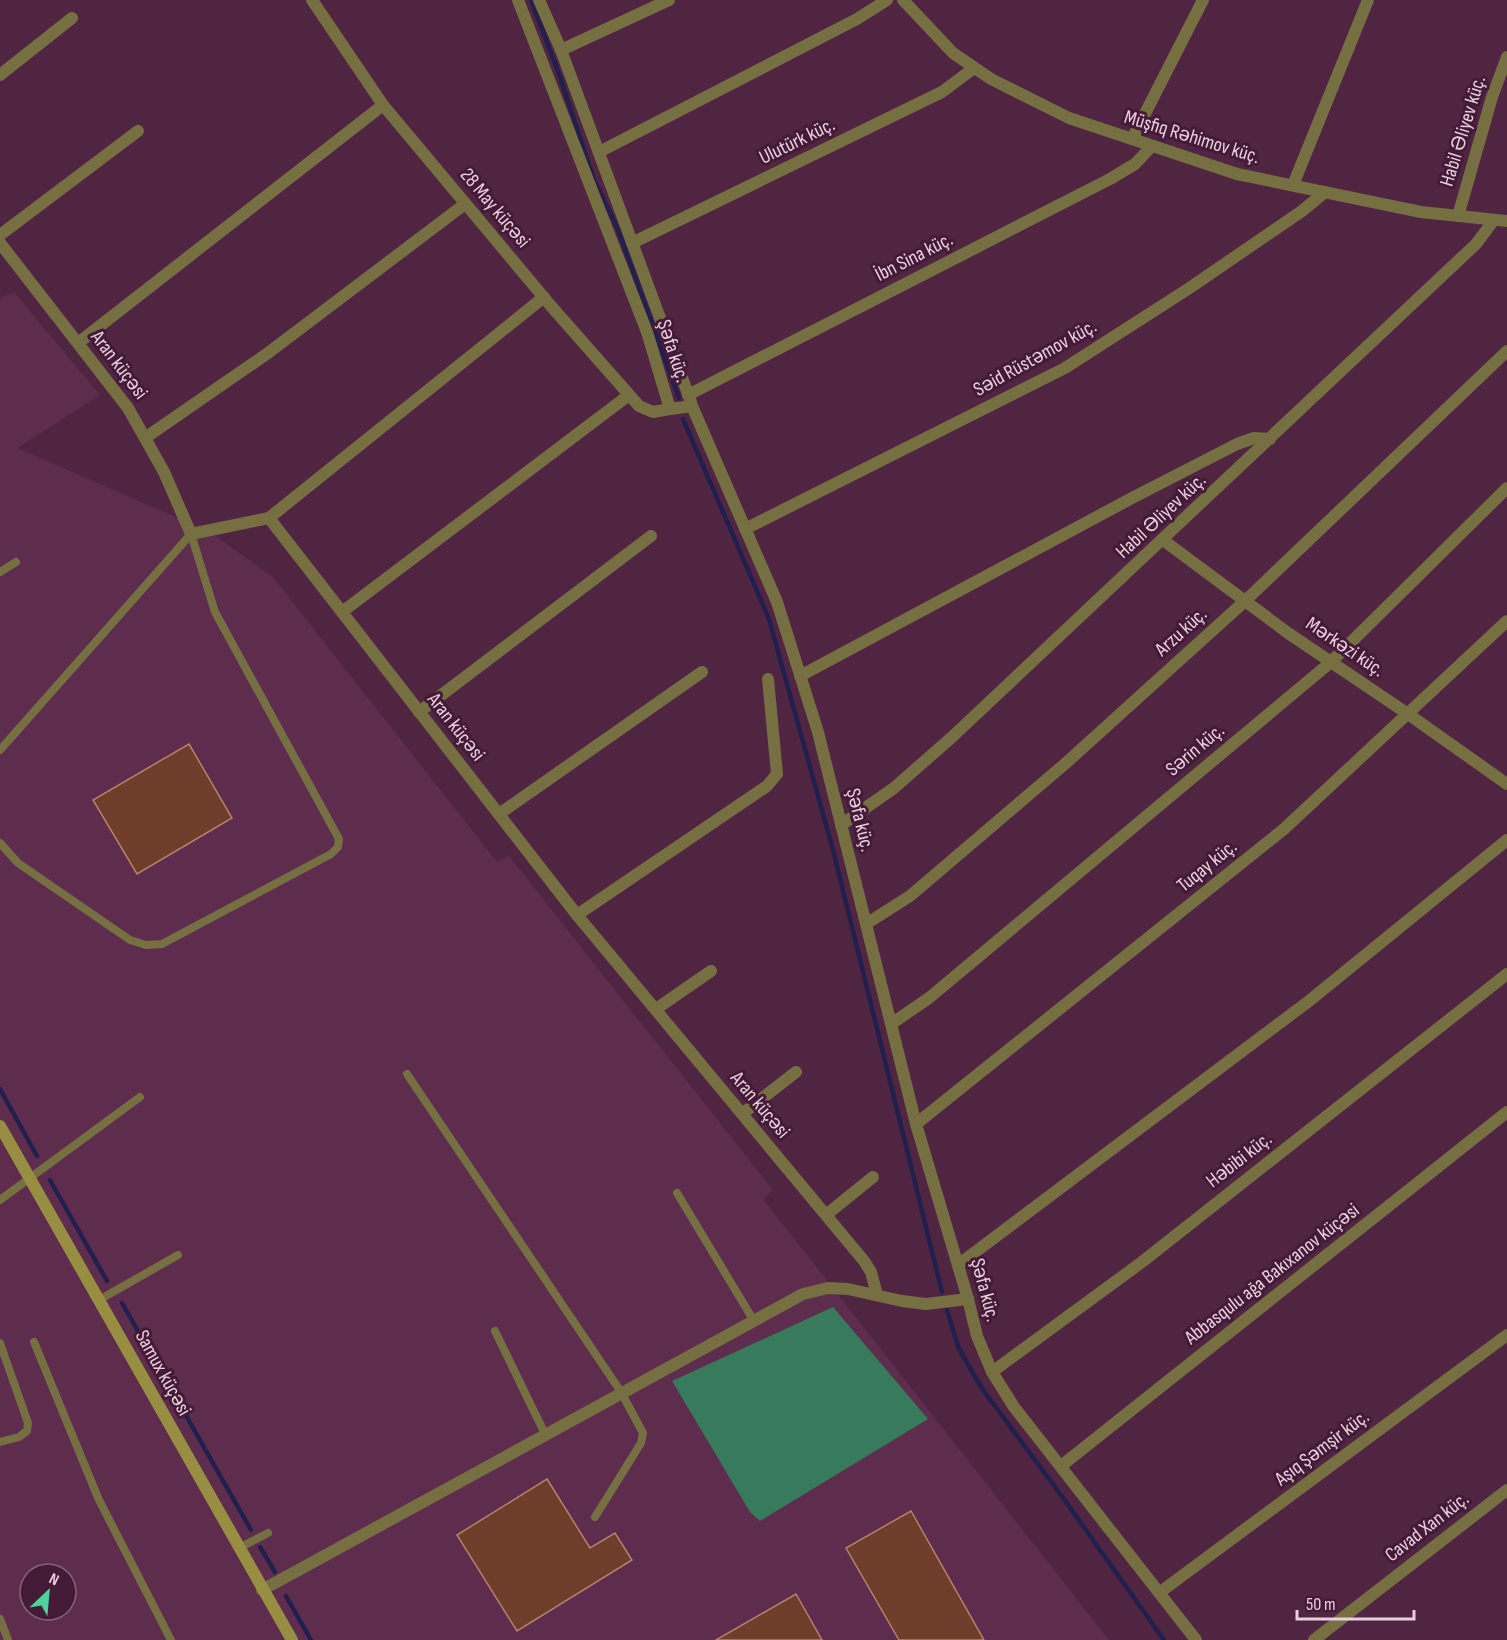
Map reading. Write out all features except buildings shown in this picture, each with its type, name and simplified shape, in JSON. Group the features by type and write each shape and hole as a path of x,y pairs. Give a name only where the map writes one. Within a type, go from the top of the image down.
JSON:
{"main road":[{"name":"Samux küçəsi","path":"0,1126 292,1640"}],"street":[{"name":"28 May küçəsi","path":"312,0 383,105 629,395 646,410 653,412 670,409"},
{"name":"Şəfa küç.","path":"518,0 647,332 670,409 690,401 777,602 818,732 916,1124 977,1336 992,1372 1014,1407 1196,1640"},
{"path":"539,0 561,50 690,401"},
{"path":"561,50 669,0"},
{"path":"599,152 857,19 887,0"},
{"name":"Müşfiq Rəhimov küç.","path":"903,0 953,53 974,68 991,79 1069,118 1237,174 1421,212 1507,221"},
{"path":"1132,139 1203,0"},
{"path":"1293,185 1368,0"},
{"path":"0,75 72,18"},
{"name":"Habil Əliyev küç.","path":"1458,216 1492,97 1507,57"},
{"name":"Ulutürk küç.","path":"632,243 942,92 974,68"},
{"path":"78,343 383,105"},
{"path":"0,235 138,131"},
{"name":"İbn Sina küç.","path":"690,401 1110,179 1135,164 1152,146"},
{"name":"Səid Rüstəmov küç.","path":"745,529 1065,368 1302,212 1325,192"},
{"path":"146,438 268,353 465,204"},
{"name":"Habil Əliyev küç.","path":"842,825 894,788 951,738 1476,244 1494,220"},
{"name":"Aran küçəsi","path":"1,247 128,408 164,472 191,534"},
{"path":"191,534 269,518 544,297"},
{"name":"Arzu küç.","path":"866,924 910,896 1040,786 1245,601 1507,351"},
{"path":"342,612 629,395"},
{"path":"800,676 1237,444 1254,438 1270,440"},
{"name":"Sərin küç.","path":"891,1024 929,998 1331,662 1507,488"},
{"name":"Aran küçəsi","path":"269,518 577,915 864,1261 871,1272 877,1295"},
{"path":"419,712 651,536"},
{"name":"Mərkəzi küç.","path":"1163,540 1245,601 1507,784"},
{"name":"Tuqay küç.","path":"916,1124 1284,829 1507,621"},
{"path":"499,814 702,672"},
{"path":"577,915 767,786 777,774 768,679"},
{"path":"958,1265 1309,1001 1507,840"},
{"path":"656,1010 711,971"},
{"name":"Həbibi küç.","path":"992,1372 1142,1262 1507,974"},
{"path":"742,1114 796,1072"},
{"name":"Abbasqulu ağa Bakıxanov küçəsi","path":"1061,1466 1507,1112"},
{"path":"826,1215 873,1177"},
{"path":"262,1590 803,1294 828,1288 926,1304 968,1299"},
{"name":"Aşıq Şəmşir küç.","path":"1160,1593 1507,1335"},
{"name":"Cavad Xan küç.","path":"1314,1640 1507,1490"}],"lane":[{"path":"0,750 191,534"},
{"path":"0,843 18,863 130,940 146,945 162,944 331,854 338,847 339,839 335,830 215,612 191,534"},
{"path":"0,572 16,562"},
{"path":"407,1074 621,1392 643,1433 641,1443 595,1517"},
{"path":"0,1200 140,1097"},
{"path":"677,1193 754,1321"},
{"path":"99,1300 178,1255"},
{"path":"495,1331 545,1434"},
{"path":"34,1342 99,1500 171,1640"},
{"path":"0,1343 28,1423 27,1431 19,1437 0,1442"},
{"path":"239,1548 268,1533"},
{"path":"0,1619 8,1640"}],"shaded area":[{"path":"14,292 100,395 17,448 208,531 272,576 497,862 509,856 773,1190 763,1199 1109,1640 0,1640 0,298"}],"green space":[{"path":"833,1307 928,1419 760,1521 750,1512 672,1381"}],"waterway":[{"path":"531,0 559,74 594,180 617,227 679,398"},
{"path":"683,419 769,619 833,850 942,1292"},
{"path":"0,1089 37,1156"},
{"path":"50,1180 107,1281"},
{"path":"122,1303 251,1530"},
{"path":"947,1310 959,1349 983,1390 1164,1640"},
{"path":"260,1547 275,1572"},
{"path":"286,1596 311,1640"}]}
